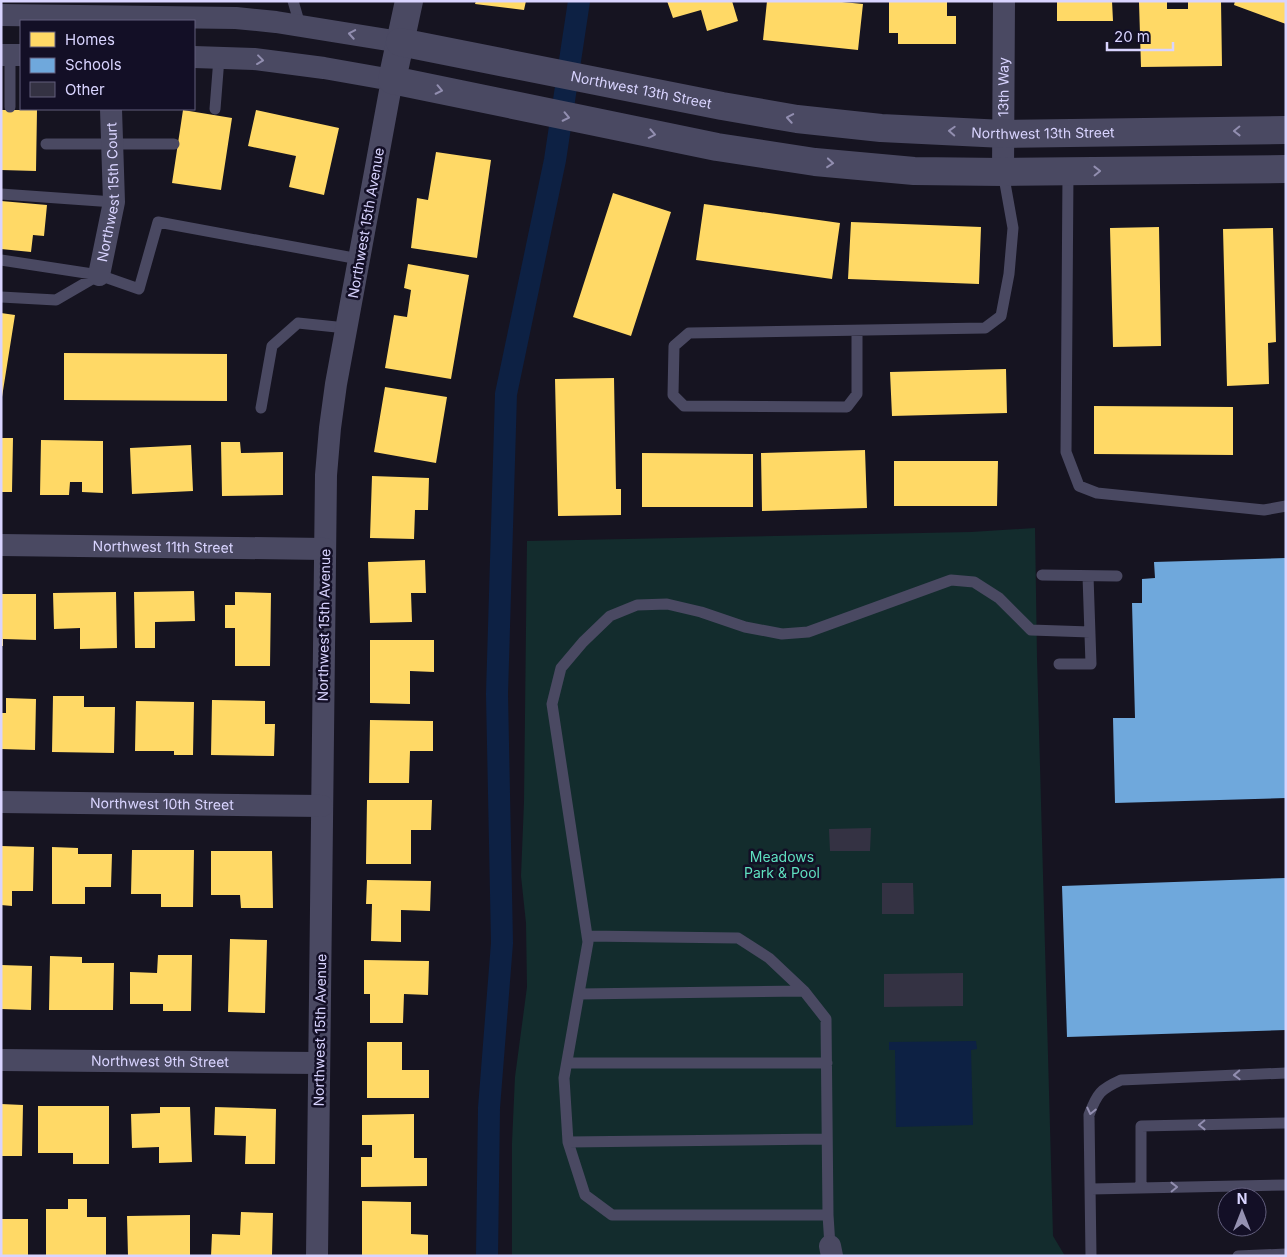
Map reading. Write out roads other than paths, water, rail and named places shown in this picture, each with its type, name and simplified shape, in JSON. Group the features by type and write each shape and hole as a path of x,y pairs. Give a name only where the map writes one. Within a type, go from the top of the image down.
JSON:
{"street":[{"name":"Northwest 15th Avenue","path":"317,1256 326,475 330,428 346,328 392,80 409,1"},
{"name":"13th Way","path":"1003,172 1004,1"},
{"name":"Northwest 13th Street","path":"1,15 97,13 236,18 300,25 531,67 722,106 797,119 881,128 1004,134 1286,130"},
{"path":"195,57 254,59 324,68 392,80 717,147 815,162 914,171 1068,172 1286,169"},
{"name":"Northwest 15th Court","path":"99,275 114,202 111,110"},
{"name":"Northwest 11th Street","path":"1,546 325,549"},
{"name":"Northwest 10th Street","path":"1,802 322,806"},
{"name":"Northwest 9th Street","path":"1,1060 319,1063"}],"lane":[{"path":"293,1 300,25"},
{"path":"10,107 11,55"},
{"path":"215,109 220,58"},
{"path":"46,144 174,144"},
{"path":"857,331 857,394 847,407 684,406 673,395 674,346 689,333 985,328 1002,316 1009,274 1013,228 1003,172"},
{"path":"1068,172 1066,452 1079,486 1098,493 1264,510 1286,506"},
{"path":"1,194 114,202"},
{"path":"1,260 99,275 139,289 158,222 359,259"},
{"path":"1,297 56,300 99,275"},
{"path":"261,408 272,346 298,323 346,328"},
{"path":"1042,575 1117,576"},
{"path":"1060,664 1091,664 1088,576"},
{"path":"828,1215 612,1215 585,1195 568,1142 564,1078 588,942 552,704 561,668 583,642 610,616 636,605 667,604 701,612 745,627 782,634 808,632 951,580 974,582 1000,598 1031,630 1090,632"},
{"path":"587,936 738,938 768,958 804,991 826,1019 828,1215 831,1251"},
{"path":"579,994 804,991"},
{"path":"567,1063 826,1063"},
{"path":"1092,1256 1089,1115 1094,1100 1104,1088 1121,1080 1286,1073"},
{"path":"1141,1187 1141,1126 1286,1123"},
{"path":"568,1142 828,1139"},
{"path":"1091,1188 1286,1185"},
{"path":"1238,1256 1286,1254"}],"water":[{"path":"976,1041 977,1049 971,1050 973,1125 896,1127 895,1050 889,1050 889,1042"}],"waterway":[{"path":"487,1256 489,1108 502,943 497,694 506,394 555,160 579,1"}],"park label":[{"name":"Meadows Park & Pool","path":"782,866"}]}
